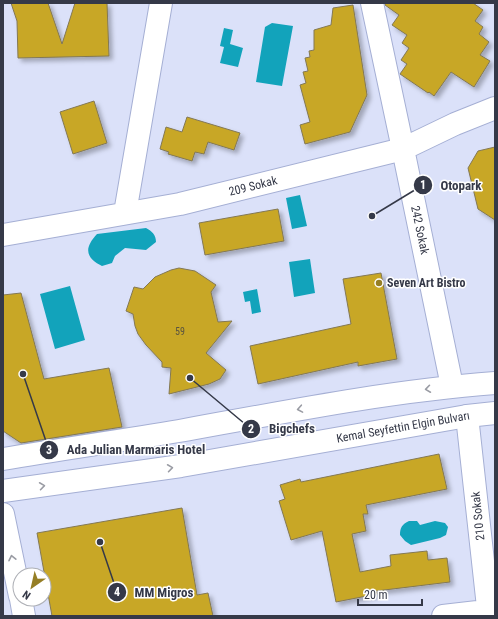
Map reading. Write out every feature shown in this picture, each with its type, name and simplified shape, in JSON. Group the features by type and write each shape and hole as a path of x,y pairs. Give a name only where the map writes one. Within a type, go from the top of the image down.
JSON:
{"street":[{"path":"125,213 161,3"},
{"name":"242 Sokak","path":"372,3 452,386"},
{"name":"209 Sokak","path":"3,235 180,204 403,149 455,124 495,108"},
{"path":"3,459 177,431 325,404 452,386 495,382"},
{"name":"Kemal Seyfettin Elgin Bulvarı","path":"3,491 181,466 467,416 495,413"},
{"name":"210 Sokak","path":"467,416 491,612"},
{"path":"3,514 14,567"},
{"path":"443,616 491,612"}],"water":[{"path":"272,23 293,26 282,86 256,82 265,27"},
{"path":"224,28 233,30 230,44 243,48 238,67 220,63 224,47 220,46"},
{"path":"300,195 307,226 292,229 286,198"},
{"path":"146,228 153,234 156,242 146,250 125,248 115,256 112,263 102,266 96,263 89,255 88,252 90,243 97,234"},
{"path":"310,259 315,293 294,297 289,262"},
{"path":"70,286 85,340 55,349 40,294"},
{"path":"257,289 261,312 252,314 250,301 245,302 243,292"},
{"path":"409,521 417,521 420,525 435,521 445,523 448,527 446,535 440,538 411,545 400,535 402,526"}],"building":[{"path":"11,3 48,3 62,44 75,3 107,3 109,56 18,58 17,21"},
{"path":"385,3 473,3 483,10 475,21 483,27 479,34 489,42 480,55 490,61 474,87 451,72 434,96 400,74 407,64 401,60 409,48 402,43 407,35 392,25 399,15 385,5"},
{"path":"353,5 367,95 350,132 305,144 300,125 310,122 300,85 306,83 303,72 308,71 305,58 310,57 309,51 314,50 314,30 331,25 333,8"},
{"path":"94,101 107,143 73,154 60,112"},
{"path":"187,117 240,133 234,150 208,142 204,154 195,152 192,161 168,154 169,152 160,149 166,127 182,132"},
{"path":"495,147 495,220 478,209 468,168 478,151"},
{"path":"278,209 284,241 205,255 199,223"},
{"path":"179,268 195,271 216,285 211,292 218,322 232,321 206,353 226,370 220,379 209,384 169,394 171,368 162,367 162,362 138,334 133,314 126,311 134,287 143,289 155,277"},
{"path":"381,273 397,359 358,366 358,362 258,384 250,346 351,324 343,279"},
{"path":"21,293 44,379 109,368 122,427 21,443 3,431 3,295"},
{"path":"439,454 447,489 366,505 368,514 363,514 366,531 352,534 360,572 391,566 390,555 427,551 428,560 447,558 450,582 376,591 377,594 336,602 322,531 291,540 279,501 285,499 280,485 300,479 301,482"},
{"path":"182,508 197,595 208,593 213,616 52,616 50,607 52,607 52,567 43,567 37,533"}],"place":[{"name":"Otopark","path":"372,216"},
{"name":"Seven Art Bistro","path":"379,283"},
{"name":"Ada Julian Marmaris Hotel","path":"23,374"},
{"name":"Bigchefs","path":"190,378"},
{"name":"MM Migros","path":"100,542"}]}
